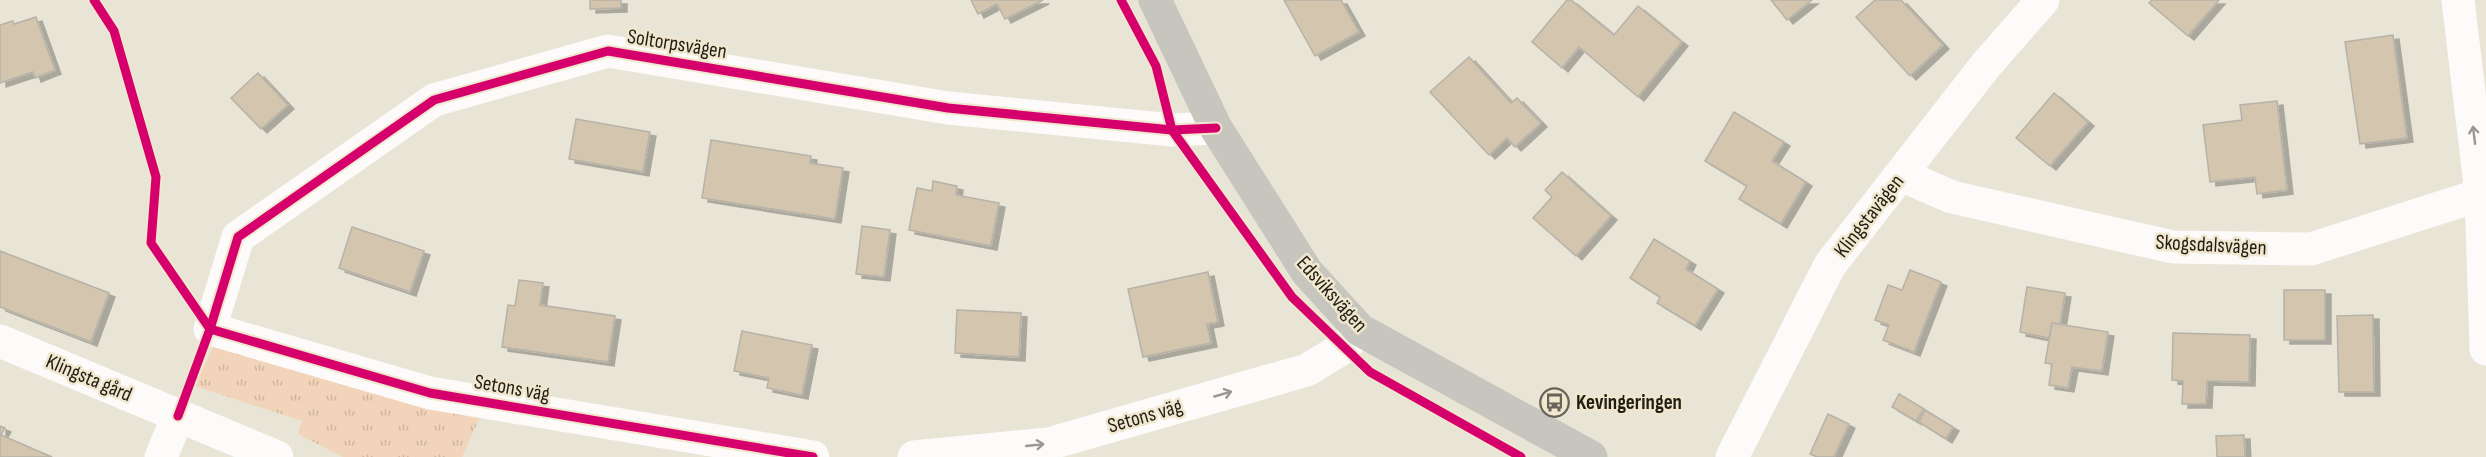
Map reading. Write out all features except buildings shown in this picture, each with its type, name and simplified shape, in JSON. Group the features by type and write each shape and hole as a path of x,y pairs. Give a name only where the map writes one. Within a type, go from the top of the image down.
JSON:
{"street":[{"name":"Edsviksvägen","path":"1155,0 1216,128 1307,272 1360,330 1591,457"},
{"name":"Klingstavägen","path":"1732,457 1830,265 1986,64 2043,0"},
{"path":"2458,0 2483,193 2486,349"},
{"name":"Soltorpsvägen","path":"210,329 238,237 434,100 608,51 948,108 1172,130 1216,128"},
{"name":"Skogsdalsvägen","path":"1900,175 1952,197 2173,247 2311,249 2483,193"},
{"name":"Setons väg","path":"210,329 430,393 813,457"},
{"name":"Setons väg","path":"914,457 1048,444 1274,380 1307,370 1343,348 1360,330"},
{"name":"Klingsta gård","path":"0,340 277,457"},
{"path":"161,457 178,416"}],"green space":[{"path":"215,343 483,410 462,457 343,457 298,434 302,421 195,386"}],"cycle path":[{"path":"94,0 114,31 156,177 151,243 210,329"},
{"path":"1121,0 1156,66 1172,130 1292,297 1370,372 1521,457"},
{"path":"178,416 210,329 238,237 434,100 608,51 948,108 1172,130 1216,128"},
{"path":"210,329 430,393 813,457"}],"place":[{"name":"Kevingeringen","path":"1555,402"}]}
